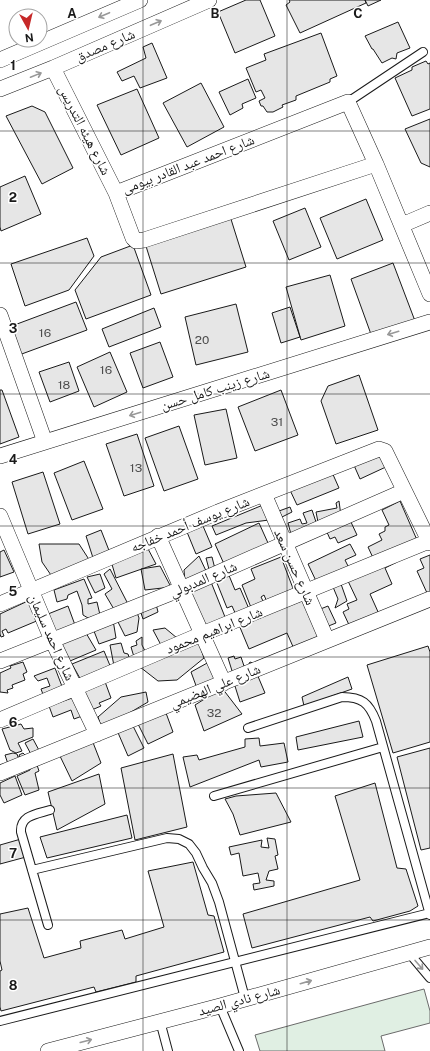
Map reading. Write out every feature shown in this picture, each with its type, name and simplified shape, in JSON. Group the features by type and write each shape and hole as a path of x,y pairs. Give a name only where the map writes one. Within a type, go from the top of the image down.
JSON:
{"street":[{"name":"شارع مصدق","path":"0,60 140,0"},
{"name":"شارع مصدق","path":"0,89 53,68 209,0"},
{"name":"شارع هيئه التدريس","path":"53,68 116,193"},
{"path":"348,102 376,164 430,294"},
{"name":"شارع احمد عبد القادر بيومى","path":"348,102 116,193 133,238 136,241 139,241 376,164"},
{"path":"402,225 430,213"},
{"path":"0,315 45,442"},
{"name":"شارع زينب كامل حسن","path":"0,456 430,322"},
{"name":"شارع يوسف أحمد خفاجه","path":"0,604 158,536 375,450 382,449 386,452 404,491"},
{"path":"404,491 430,542"},
{"name":"شارع المدبولي","path":"0,661 181,588 404,491"},
{"name":"شارع حسن سعد","path":"264,494 327,640"},
{"name":"شارع احمد سليمان","path":"0,516 5,542 32,591 52,640 97,734"},
{"path":"158,536 224,683"},
{"name":"شارع ابراهيم محمود","path":"0,720 202,634 430,542"},
{"name":"شارع علي الهضيمي","path":"0,773 430,598"},
{"name":"شارع نادي الصيد","path":"48,1051 220,1006 430,947"}],"lane":[{"path":"348,102 423,52"},
{"path":"0,1021 430,914 372,710 364,702 354,697 342,697 248,728"},
{"path":"214,796 383,747"},
{"path":"48,925 21,832 21,826 27,817 50,810"},
{"path":"32,870 167,838 179,839 188,844 196,853 216,892 245,998"},
{"path":"409,953 430,978"},
{"path":"220,1006 239,1051"},
{"path":"160,1021 168,1051"}],"green space":[{"path":"424,989 430,1011 430,1023 381,1036 385,1051 260,1051 255,1035"}],"building":[{"path":"246,0 260,0 275,36 235,53 218,12"},
{"path":"289,0 365,0 366,3 300,33 286,5 290,2"},
{"path":"365,0 381,0 368,6"},
{"path":"398,22 410,48 397,53 396,59 392,58 382,63 365,36"},
{"path":"321,33 337,76 330,79 330,82 296,96 296,100 282,105 283,107 273,112 267,112 263,106 261,106 259,101 265,98 261,90 256,92 246,68 266,60 264,54"},
{"path":"152,43 167,78 140,88 134,76 122,81 117,72 146,58 143,47"},
{"path":"426,61 428,64 430,63 430,109 412,116 395,78 412,70 412,67"},
{"path":"248,79 256,98 242,104 243,108 230,115 219,92"},
{"path":"201,83 224,127 187,147 163,103"},
{"path":"137,89 159,138 121,155 97,105"},
{"path":"32,106 45,112 73,168 42,184 6,116"},
{"path":"430,119 430,167 421,163 405,129"},
{"path":"25,176 41,214 1,231 0,187"},
{"path":"366,199 383,240 337,259 320,218"},
{"path":"305,208 321,247 289,260 273,221"},
{"path":"230,216 246,267 161,294 145,243"},
{"path":"87,238 94,256 69,290 25,306 11,264"},
{"path":"133,245 151,295 86,319 75,290 101,257"},
{"path":"393,263 415,321 372,337 351,279"},
{"path":"330,275 345,326 301,340 286,287"},
{"path":"76,302 87,330 19,355 9,327"},
{"path":"236,304 248,352 196,365 185,317"},
{"path":"290,307 300,337 281,343 272,313"},
{"path":"154,308 161,327 109,347 102,329"},
{"path":"160,342 173,377 143,388 130,353"},
{"path":"110,352 127,392 94,407 77,367"},
{"path":"69,362 79,391 50,402 39,372"},
{"path":"359,375 378,430 336,444 321,401 328,386"},
{"path":"0,390 2,390 19,437 0,444"},
{"path":"281,390 298,435 255,451 238,407"},
{"path":"226,409 237,458 205,465 194,415"},
{"path":"179,426 198,479 164,491 145,438"},
{"path":"137,434 154,486 124,496 106,444"},
{"path":"381,450 388,466 360,479 353,463"},
{"path":"84,461 103,509 72,520 54,473"},
{"path":"331,470 339,488 297,505 289,488"},
{"path":"43,472 60,524 28,534 12,482"},
{"path":"339,501 341,516 319,527 316,512 337,508 336,503"},
{"path":"400,501 417,540 374,560 368,547 382,540 379,534 385,531 385,527 389,525 382,510"},
{"path":"263,505 269,520 246,523 216,535 212,526"},
{"path":"290,507 292,512 282,517 279,511"},
{"path":"312,510 318,528 292,538 288,523 300,519 302,524 307,523 303,513"},
{"path":"350,520 357,535 338,543 335,537 330,539 326,530"},
{"path":"259,523 268,543 224,564 215,544"},
{"path":"203,526 212,547 196,554 187,532"},
{"path":"101,530 110,553 94,561 86,536"},
{"path":"39,544 79,544 90,561 53,578 42,562"},
{"path":"350,544 356,555 345,560 349,568 317,583 308,564"},
{"path":"146,545 156,564 116,578 111,561"},
{"path":"4,550 14,572 0,577 0,552"},
{"path":"430,555 430,592 427,593 417,571 424,568 420,559"},
{"path":"199,556 207,573 185,582 184,570"},
{"path":"212,557 215,569 210,573 206,558"},
{"path":"281,557 294,591 267,602 264,595 261,597 265,605 252,610 242,585 255,579 251,569"},
{"path":"396,560 397,562 385,568 392,584 370,594 379,614 350,627 343,612 349,609 347,604 357,600 348,581"},
{"path":"160,566 171,587 145,590 141,569"},
{"path":"110,569 128,604 115,611 105,594 112,589 104,574"},
{"path":"228,573 235,590 240,588 249,609 236,615 232,606 227,608 215,578"},
{"path":"100,574 105,588 95,593 87,577"},
{"path":"84,579 92,598 88,599 88,604 97,602 100,615 88,618 83,615 82,605 77,591 68,595 67,599 57,602 54,590"},
{"path":"211,582 225,617 204,628 189,591"},
{"path":"341,584 347,601 335,608 338,599 333,587"},
{"path":"30,600 39,620 8,633 6,629 2,631 4,636 1,637 0,614"},
{"path":"304,600 320,638 294,649 287,633 249,649 239,625"},
{"path":"156,604 158,612 143,619 140,610"},
{"path":"68,606 75,625 55,636 48,614"},
{"path":"328,606 336,623 326,627 318,610"},
{"path":"136,610 139,618 137,632 125,636 116,618"},
{"path":"113,620 116,638 99,644 92,626"},
{"path":"165,628 177,638 161,645 153,630"},
{"path":"86,633 96,650 70,661 61,643"},
{"path":"142,637 142,645 145,651 134,657 131,647 137,645 136,641"},
{"path":"121,643 124,653 128,654 130,660 114,666 110,645"},
{"path":"199,643 204,658 177,680 158,681 140,667"},
{"path":"428,646 430,652 430,742 393,753 367,665"},
{"path":"104,651 111,668 82,682 72,664"},
{"path":"234,656 235,659 241,657 244,666 247,667 250,662 255,664 233,674 228,658"},
{"path":"23,662 27,672 23,674 25,680 12,685 13,688 7,690 8,693 0,692 0,673 11,668 10,666"},
{"path":"209,662 217,678 198,691 191,672"},
{"path":"55,668 63,689 44,697 41,689 50,686 47,678 38,681 34,676"},
{"path":"257,674 265,693 240,702 234,683"},
{"path":"348,677 352,689 304,706 302,697"},
{"path":"104,679 111,698 99,703 101,706 87,712 79,691"},
{"path":"222,688 242,714 204,731 195,705"},
{"path":"146,692 148,702 102,729 98,717 121,697"},
{"path":"78,696 85,715 74,719 71,710 53,717 49,706"},
{"path":"166,713 173,732 148,744 137,722"},
{"path":"359,721 363,737 298,750 296,737"},
{"path":"131,722 144,748 128,756 116,728"},
{"path":"21,724 24,729 33,728 33,737 18,743 22,751 16,753 10,750 2,729"},
{"path":"259,738 260,746 284,743 288,762 261,767 259,760 190,787 183,757 197,755 199,760 245,747 245,739"},
{"path":"33,739 41,754 33,758 25,743"},
{"path":"92,740 101,763 72,781 59,754"},
{"path":"430,748 430,848 421,850 397,757"},
{"path":"13,753 17,754 18,757 20,757 19,755 23,753 25,755 9,767 5,755"},
{"path":"173,754 187,827 135,840 121,768"},
{"path":"37,765 39,771 35,773 39,790 25,795 17,776"},
{"path":"99,774 105,804 57,830 48,792"},
{"path":"15,776 22,795 4,803 0,795 0,783"},
{"path":"375,783 397,868 406,869 418,906 410,911 373,921 370,917 252,948 243,914 360,880 335,796"},
{"path":"276,793 291,822 240,835 233,814 225,799 236,796"},
{"path":"127,815 132,838 47,858 40,837"},
{"path":"267,838 275,839 278,855 275,856 278,869 269,871 266,880 274,881 274,886 254,890 253,884 260,883 258,873 243,876 239,853 231,855 229,847 262,840 261,847 269,848"},
{"path":"21,839 26,857 0,864 0,845"},
{"path":"193,862 208,915 214,916 224,952 136,976 136,982 96,992 94,987 1,1011 0,971 2,970 0,961 0,914 28,908 44,958 81,948 80,941 122,930 125,939 164,927 148,871"}]}
